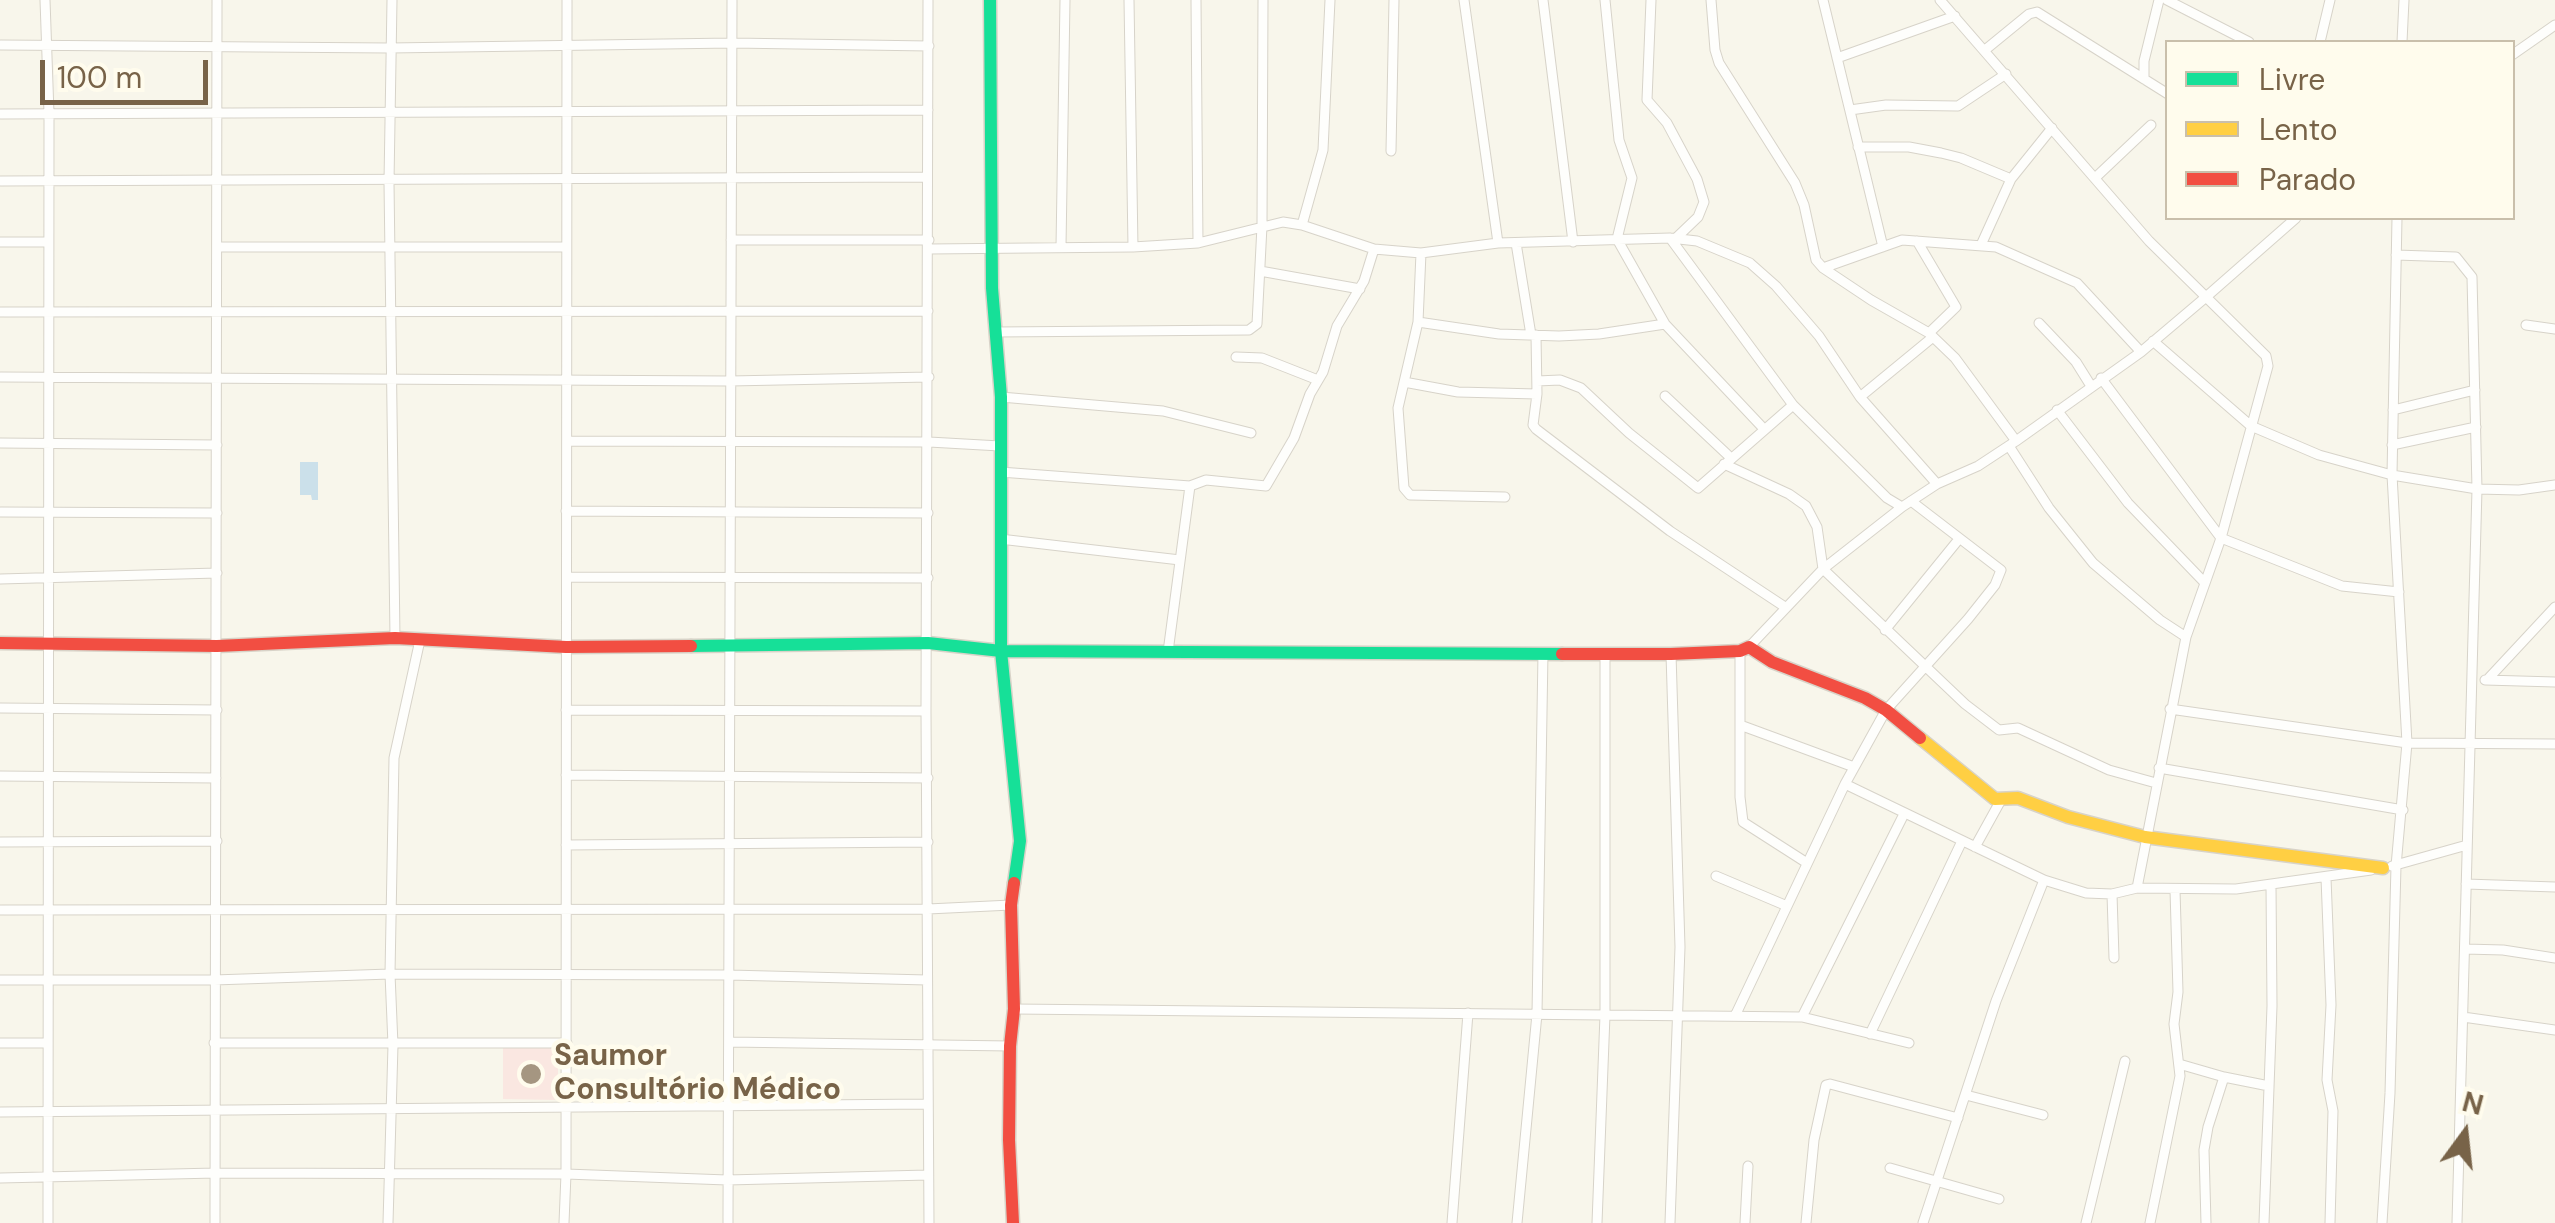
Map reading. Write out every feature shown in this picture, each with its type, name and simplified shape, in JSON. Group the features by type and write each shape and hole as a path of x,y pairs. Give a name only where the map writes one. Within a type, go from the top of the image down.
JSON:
{"street":[{"path":"46,0 48,1223"},
{"path":"215,1223 217,0"},
{"path":"392,0 389,182 395,638"},
{"path":"564,1223 567,0"},
{"path":"728,1223 732,0"},
{"path":"928,0 929,1223"},
{"path":"990,0 992,246 1001,397 1001,651 1020,842 1011,905 1014,1009 1009,1140 1014,1223"},
{"path":"1060,247 1065,0"},
{"path":"1129,0 1134,247"},
{"path":"1196,0 1198,244"},
{"path":"996,332 1249,330 1257,324 1262,226 1263,0"},
{"path":"1302,224 1323,150 1330,0"},
{"path":"1390,151 1394,0"},
{"path":"1464,0 1498,243"},
{"path":"1542,0 1573,242"},
{"path":"1604,0 1620,140 1632,178 1617,240 1665,324 1764,429"},
{"path":"1651,0 1647,100 1667,123 1704,202 1698,217 1672,238"},
{"path":"1711,0 1719,63 1795,184 1804,205 1812,250 1823,268 1931,335 1954,358 2012,443 2049,508 2093,563 2186,638"},
{"path":"1823,0 1883,247"},
{"path":"1940,0 2149,242 2266,356 2267,376 2221,538 2186,638 2137,888"},
{"path":"2144,79 2144,61 2163,0 2245,40"},
{"path":"2320,40 2330,0"},
{"path":"2402,40 2404,0"},
{"path":"1985,50 2029,14 2037,12 2165,92"},
{"path":"1837,58 1955,16"},
{"path":"2515,53 2555,25"},
{"path":"0,45 930,46"},
{"path":"1850,110 1886,105 1958,106 2006,74"},
{"path":"0,114 928,110"},
{"path":"2095,178 2151,125"},
{"path":"1981,245 2010,179 2052,128"},
{"path":"1858,147 1896,146 1942,153 2010,179"},
{"path":"0,181 927,177"},
{"path":"1808,863 1744,822 1740,725 1744,649 1823,570 1906,504 1937,484 1978,466 2141,352 2294,220"},
{"path":"2382,1223 2390,1094 2390,867 2403,810 2408,743 2392,475 2397,220"},
{"path":"731,240 1134,247 1198,244 1283,222 1302,224 1374,249 1421,253 1516,242 1672,238 1697,241 1750,262 1776,286 1820,336 1860,397 1937,484"},
{"path":"1672,238 1794,405 1887,498 1906,504 2000,570 1995,584 1886,710 1845,784 1735,1016"},
{"path":"1823,268 1902,240 2009,250 2076,283 2141,352"},
{"path":"1860,397 1931,335 1956,307 1917,241"},
{"path":"0,242 46,242"},
{"path":"1516,242 1538,380 1533,425 1544,438 1670,531 1785,608"},
{"path":"217,248 566,246"},
{"path":"1000,472 1190,486 1206,480 1266,486 1294,438 1337,326 1360,289 1374,249"},
{"path":"1421,253 1418,322 1398,408 1406,492 1505,498"},
{"path":"2396,255 2456,257 2472,277 2477,489 2457,1223"},
{"path":"1260,270 1360,289"},
{"path":"0,312 928,311"},
{"path":"1418,322 1533,335 1599,334 1665,324"},
{"path":"2039,323 2076,362 2091,386"},
{"path":"2526,324 2555,329"},
{"path":"2154,342 2251,426 2319,454 2392,475 2477,489 2518,490 2555,485"},
{"path":"1236,357 1262,358 1318,380"},
{"path":"0,377 730,381 928,377"},
{"path":"2101,378 2221,538 2342,586 2398,592"},
{"path":"1538,380 1560,380 1581,388 1698,488 1794,405"},
{"path":"1404,382 1458,392 1537,394"},
{"path":"2393,410 2475,390"},
{"path":"1665,396 1728,462 1806,506 1817,527 1823,570 1926,668 1999,730 2018,728 2109,770 2156,783"},
{"path":"1001,397 1144,408 1252,432"},
{"path":"2057,410 2128,502 2204,582"},
{"path":"2392,445 2476,428"},
{"path":"567,442 928,442 1000,446"},
{"path":"0,443 217,445"},
{"path":"1168,652 1190,486"},
{"path":"566,511 928,513"},
{"path":"0,512 217,513"},
{"path":"1000,539 1180,560"},
{"path":"1885,630 1959,539"},
{"path":"0,579 217,573"},
{"path":"566,577 928,578"},
{"path":"2487,680 2555,607"},
{"path":"0,643 217,646 395,638 566,647 928,643 1001,651 1671,654 1744,649 1886,710 1995,799 2018,798 2068,818 2145,837 2390,867"},
{"path":"388,1223 394,758 420,640"},
{"path":"1516,1223 1536,1014 1543,653"},
{"path":"1597,1223 1605,1016 1605,654"},
{"path":"1670,1223 1680,947 1671,654"},
{"path":"2472,680 2555,682"},
{"path":"0,708 217,710"},
{"path":"2170,709 2408,743 2555,744"},
{"path":"566,710 926,710"},
{"path":"1740,725 1854,767"},
{"path":"2158,768 2403,810"},
{"path":"566,775 928,778"},
{"path":"0,776 216,778"},
{"path":"1845,784 2044,880 2086,894 2112,894 2137,888 2272,885 2390,867 2468,846"},
{"path":"1975,847 2001,800"},
{"path":"1802,1018 1904,814"},
{"path":"0,842 217,841"},
{"path":"1870,1034 1962,841"},
{"path":"566,845 928,842"},
{"path":"1716,876 1787,906"},
{"path":"2326,878 2332,1005 2328,1080 2333,1112 2330,1223"},
{"path":"1923,1223 1996,1001 2044,880"},
{"path":"2466,884 2555,886"},
{"path":"2264,1223 2272,885"},
{"path":"2150,1223 2180,1076 2174,1024 2178,992 2175,890"},
{"path":"2112,894 2114,958"},
{"path":"0,910 1011,905"},
{"path":"2465,948 2555,958"},
{"path":"0,980 214,980 390,974 927,980"},
{"path":"1014,1009 1802,1018 1909,1043"},
{"path":"1452,1223 1468,1013"},
{"path":"2463,1016 2555,1030"},
{"path":"214,1043 566,1042"},
{"path":"728,1042 1010,1046"},
{"path":"0,1043 48,1043"},
{"path":"2086,1223 2126,1061"},
{"path":"2179,1064 2270,1086"},
{"path":"2206,1223 2204,1150 2224,1077"},
{"path":"1806,1223 1814,1140 1826,1085 1958,1118"},
{"path":"1966,1096 2043,1116"},
{"path":"0,1112 928,1104"},
{"path":"1745,1223 1748,1166"},
{"path":"1890,1168 1999,1200"},
{"path":"0,1178 216,1173 566,1174 727,1180 928,1176"}],"shaded area":[{"name":"Saumor Consultório Médico","path":"503,1048 558,1048 558,1100 503,1099"}],"water":[{"path":"300,462 318,462 318,500 300,495"}],"traffic: fast":[{"path":"990,0 992,288 1001,397 1001,651 1020,841 1014,883"},
{"path":"691,646 928,643 1001,651 1562,654"}],"traffic: slow":[{"path":"1920,738 1995,799 2018,798 2068,817 2145,837 2383,868"}],"traffic: jam":[{"path":"0,643 217,646 395,638 566,647 691,646"},
{"path":"1562,654 1671,654 1740,651 1749,647 1772,662 1865,698 1920,738"},
{"path":"1013,1223 1009,1140 1014,883"}],"place":[{"name":"Saumor Consultório Médico","path":"531,1074"}]}
